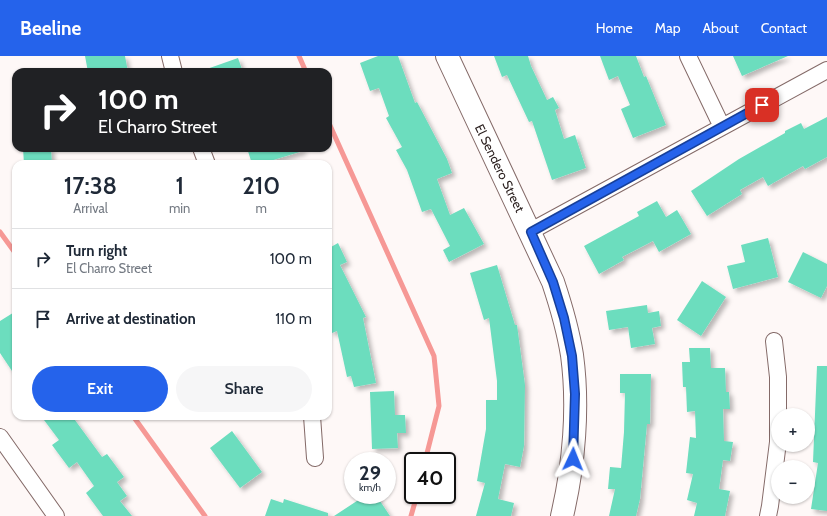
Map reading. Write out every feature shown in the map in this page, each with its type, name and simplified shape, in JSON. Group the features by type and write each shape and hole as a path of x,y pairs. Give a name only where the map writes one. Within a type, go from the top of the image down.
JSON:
{"street":[{"path":"170,56 173,68"},
{"name":"El Sendero Street","path":"447,56 531,232 553,282 564,318 572,356 575,394 573,459 562,516"},
{"path":"688,56 722,127"},
{"path":"531,232 827,70"},
{"path":"768,516 778,442 778,377 774,341"},
{"path":"312,420 315,458"},
{"path":"0,437 56,516"}],"building":[{"path":"85,56 125,56 127,68 87,68"},
{"path":"378,56 398,56 415,103 417,102 447,159 452,173 437,179 450,215 464,208 484,244 449,262 443,250 450,246 431,209 422,212 407,170 396,150 402,147 386,118 389,116 379,88 370,91 360,63"},
{"path":"494,56 528,56 531,66 547,100 553,97 559,108 555,110 564,139 575,135 586,168 552,180 532,121 529,122 507,75 502,77"},
{"path":"600,56 636,56 666,125 633,138 621,109 630,105 618,76 609,80"},
{"path":"733,56 788,56 742,76"},
{"path":"238,58 242,68 210,68"},
{"path":"827,117 827,157 805,169 803,166 768,186 763,177 740,190 742,194 707,216 691,191 739,159 785,133 785,131 801,123 804,129"},
{"path":"23,152 51,152 52,160 24,160"},
{"path":"248,152 300,152 273,160 251,160"},
{"path":"657,201 666,217 677,210 691,234 659,252 653,241 622,257 624,260 599,274 584,246 639,216 637,212"},
{"path":"768,238 778,277 733,289 727,266 745,262 741,245"},
{"path":"338,243 347,262 340,265 366,317 363,318 376,383 354,387 351,376 347,377 337,331 332,333 332,246"},
{"path":"803,252 827,264 827,286 821,298 788,282"},
{"path":"497,265 515,325 517,325 525,385 524,446 520,467 505,464 498,499 514,503 511,516 476,516 485,483 477,481 486,429 486,400 497,400 497,381 489,318 484,320 470,273"},
{"path":"702,281 726,297 701,336 677,320"},
{"path":"647,305 648,313 659,311 661,326 652,328 655,344 631,348 628,327 609,330 606,311"},
{"path":"12,314 12,371 0,353 0,321"},
{"path":"689,348 710,348 711,368 725,368 726,392 729,392 730,409 723,409 724,441 733,442 730,461 723,460 719,489 730,491 725,516 694,516 697,503 687,500 693,474 686,473 690,437 696,438 695,411 687,412 686,387 683,387 682,362 690,362"},
{"path":"817,366 827,366 827,511 811,509 812,504 815,504 815,483 818,463 813,460 813,452 815,452"},
{"path":"620,374 651,374 650,424 647,424 640,499 636,516 609,516 615,489 608,489 610,467 621,468 624,432 625,393 620,393"},
{"path":"394,391 395,415 405,415 406,433 397,433 398,448 372,449 370,392"},
{"path":"44,420 75,420 102,457 107,454 124,477 117,482 127,496 120,501 132,516 103,516 86,493 94,486 77,462 69,468 52,445 59,440"},
{"path":"232,431 262,472 240,488 210,448"},
{"path":"271,499 283,503 284,499 328,513 328,516 265,516"},
{"path":"352,504 382,504 390,516 334,516"}],"waterway":[{"path":"299,56 304,68"},
{"path":"332,130 434,356 439,406 427,452"},
{"path":"0,232 12,248"},
{"path":"136,420 205,516"},
{"path":"411,516 414,504"}],"route":[{"path":"573,459 575,394 572,356 564,318 553,282 531,232 762,105"}]}
